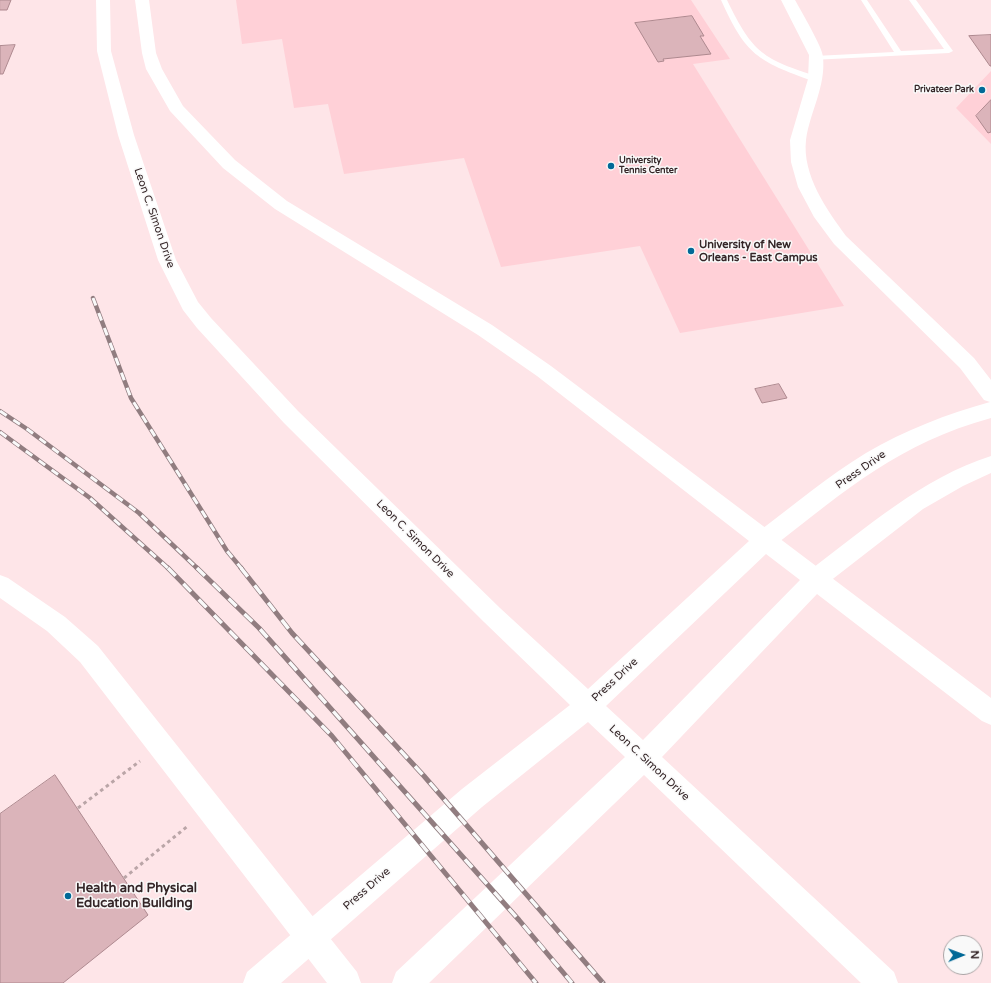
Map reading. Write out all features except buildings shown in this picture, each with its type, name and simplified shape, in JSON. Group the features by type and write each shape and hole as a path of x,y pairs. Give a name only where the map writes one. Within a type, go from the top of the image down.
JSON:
{"main road":[{"name":"Leon C. Simon Drive","path":"103,0 104,51 126,135 167,260 190,305 204,323 291,417 492,615 883,983"},
{"path":"142,0 149,53 154,69 176,108 229,164 281,205 478,326 544,371 818,578 991,713"},
{"path":"788,0 816,55 816,79 798,140 799,162 807,187 823,217 840,240 967,363 991,395"},
{"name":"Press Drive","path":"258,983 472,798 588,706 766,539 852,474 888,450 926,432 991,410"},
{"path":"407,983 644,757 818,578 915,503 955,480 991,464"},
{"path":"0,586 56,624 89,654 346,983"}],"lane":[{"path":"724,0 732,20 756,52 780,66 816,79"},
{"path":"864,0 899,54"},
{"path":"815,58 949,51 912,0"}],"path":[{"path":"78,808 147,756"},
{"path":"124,878 194,820"}],"shaded area":[{"name":"University Tennis Center","path":"236,0 691,0 730,59 693,64 844,306 680,333 640,246 501,267 464,158 344,174 328,104 294,108 282,39 242,44"},
{"name":"Privateer Park","path":"991,71 991,144 956,108"}],"railway":[{"path":"93,298 131,398 227,551 242,569"},
{"path":"0,411 27,429 139,513 198,569"},
{"path":"0,432 90,498 169,569"},
{"path":"197,568 259,628 519,920 572,983"},
{"path":"241,568 292,633 424,776 603,983"},
{"path":"169,569 332,736 536,983"}],"place":[{"name":"Privateer Park","path":"982,90"},
{"name":"University Tennis Center","path":"611,166"},
{"name":"University of New Orleans - East Campus","path":"691,251"},
{"name":"Health and Physical Education Building","path":"68,896"}]}
